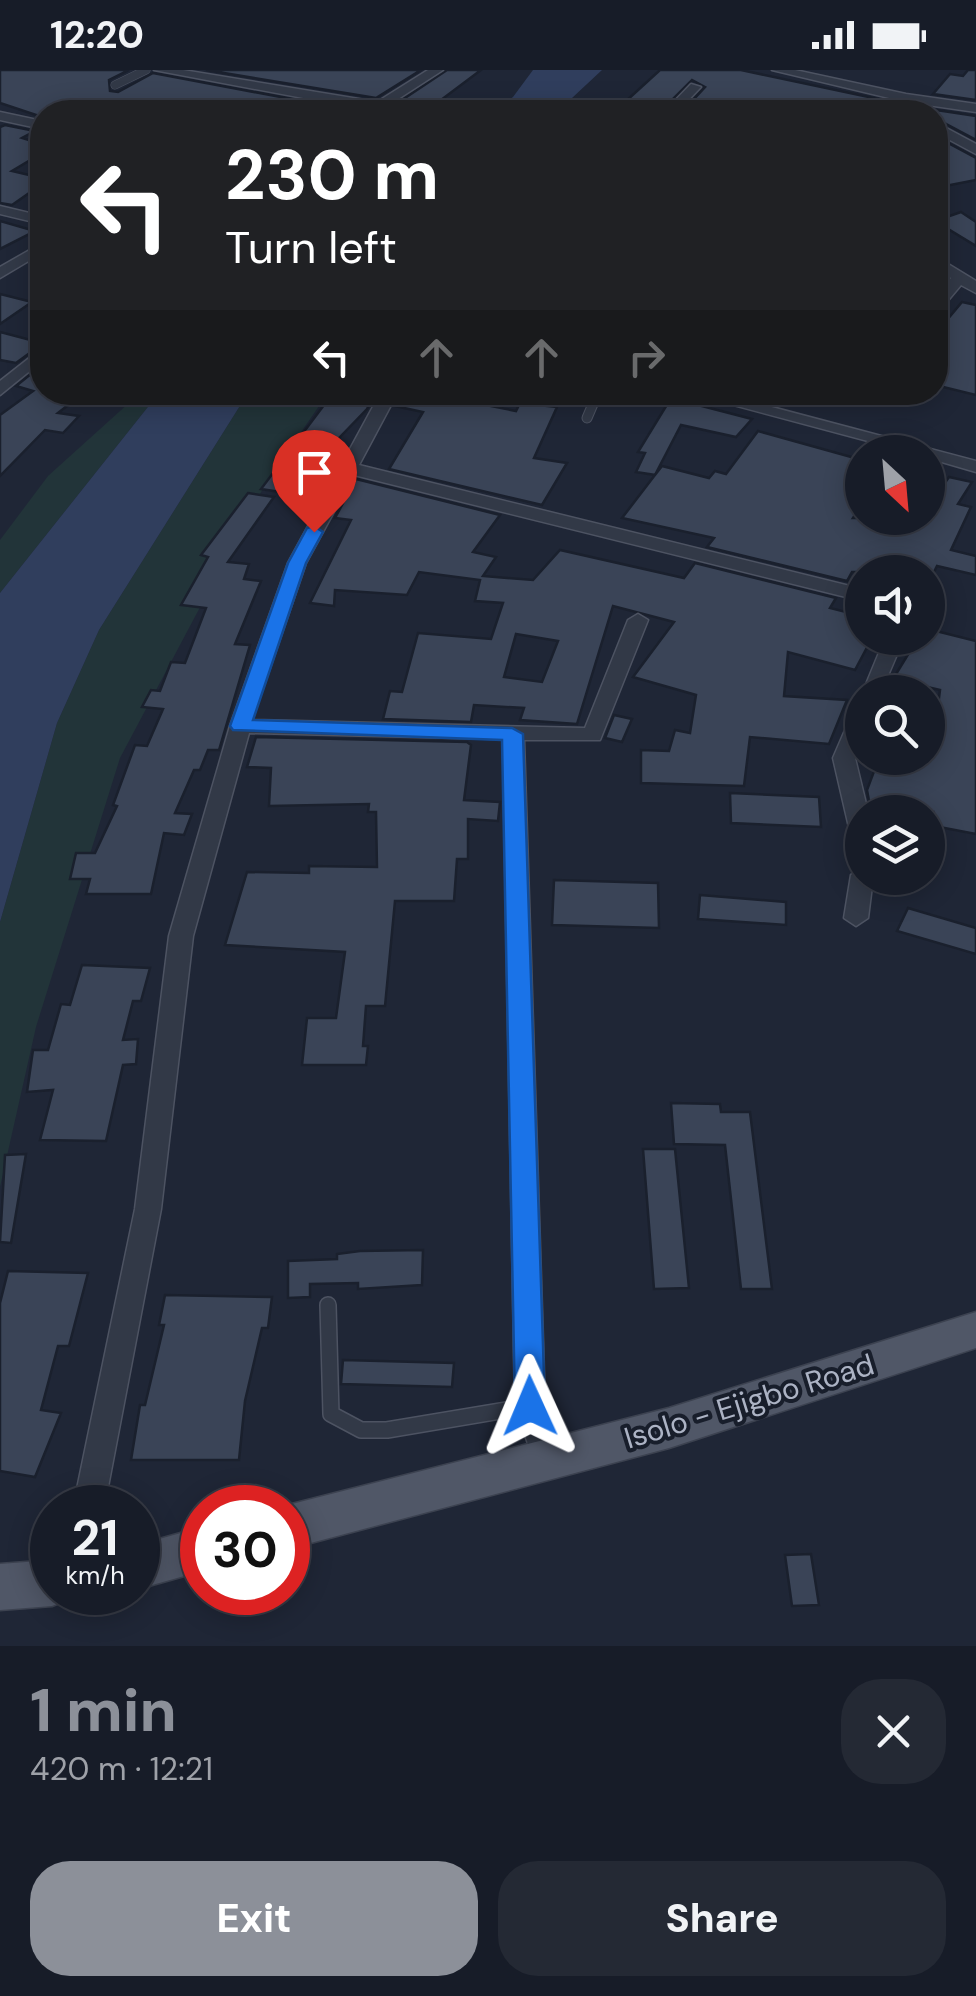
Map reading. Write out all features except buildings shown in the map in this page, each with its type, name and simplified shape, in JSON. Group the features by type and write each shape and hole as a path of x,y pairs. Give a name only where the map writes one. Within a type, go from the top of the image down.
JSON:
{"main road":[{"name":"Isolo - Ejigbo Road","path":"310,1521 669,1428 976,1330"}],"street":[{"path":"160,70 325,100"},
{"path":"390,100 438,70"},
{"path":"778,70 920,100"},
{"path":"682,100 695,87"},
{"path":"948,104 976,108"},
{"path":"0,116 30,122"},
{"path":"948,134 976,150"},
{"path":"0,210 30,217"},
{"path":"0,273 30,254"},
{"path":"948,269 976,288"},
{"path":"948,291 959,277"},
{"path":"0,390 30,364"},
{"path":"93,1485 148,1209 181,936 240,726 297,563 383,405"},
{"path":"743,405 858,435"},
{"path":"945,458 976,467"},
{"path":"348,468 845,591"},
{"path":"240,726 592,735 638,620"},
{"path":"512,734 530,1406 547,1458"},
{"path":"856,918 859,895"}],"lane":[{"path":"115,85 146,70"},
{"path":"587,418 593,405"},
{"path":"328,1305 331,1414 361,1430 387,1430 530,1406"}],"shaded area":[{"path":"127,405 149,405 0,593 0,540 48,476"},
{"path":"240,405 320,405 266,483 120,758 36,1027 0,1187 0,922 57,723 99,630"}],"water":[{"path":"533,70 602,70 570,100 509,100"},
{"path":"149,405 240,405 99,630 57,723 0,922 0,593"}],"route":[{"path":"314,532 297,563 240,726 512,734 530,1406"}]}
